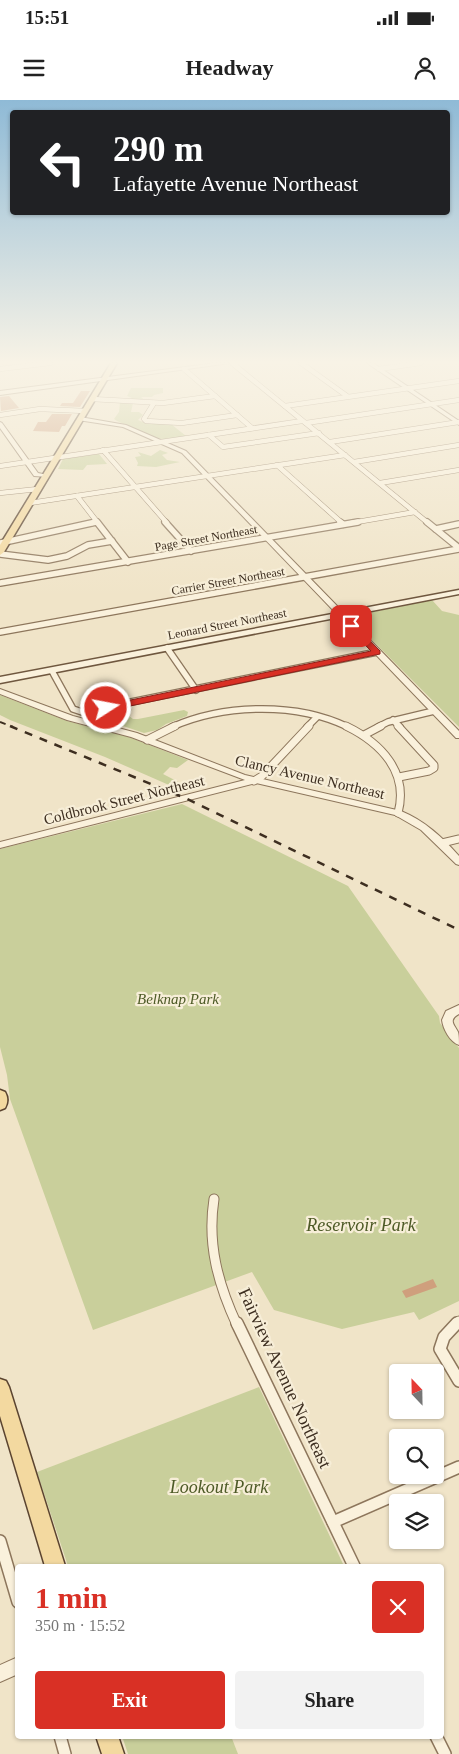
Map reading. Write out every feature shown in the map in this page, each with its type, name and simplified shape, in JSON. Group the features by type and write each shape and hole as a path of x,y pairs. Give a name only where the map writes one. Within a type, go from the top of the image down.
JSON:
{"main road":[{"path":"0,553 3,542 30,503 67,440"},
{"name":"Leonard Street Northeast","path":"0,680 459,592"},
{"path":"0,1096 0,1104"},
{"path":"0,1387 54,1564"},
{"path":"108,1739 112,1754"}],"street":[{"path":"12,440 36,475 46,476"},
{"path":"158,440 184,452 459,736"},
{"path":"0,466 174,440"},
{"path":"215,440 223,447 270,440"},
{"path":"330,442 342,440"},
{"path":"330,442 459,548"},
{"path":"354,462 459,445"},
{"path":"103,450 191,551"},
{"path":"30,503 345,455"},
{"path":"277,465 343,524"},
{"path":"380,483 459,470"},
{"path":"0,493 38,489"},
{"path":"77,496 128,562"},
{"name":"Page Street Northeast","path":"0,583 415,512"},
{"path":"3,542 96,522"},
{"path":"436,529 459,524"},
{"path":"0,553 48,560 67,556 88,545 112,541"},
{"name":"Carrier Street Northeast","path":"0,632 459,548"},
{"path":"167,648 196,690"},
{"path":"52,671 73,710 77,712 196,690 377,652"},
{"name":"Clancy Avenue Northeast","path":"0,691 70,718 115,729 147,740 254,780 398,813 423,826 459,862"},
{"path":"147,740 183,722 224,712 275,710 318,717 338,723 364,735 391,760 399,777 401,791 398,813"},
{"path":"364,735 392,720 434,710"},
{"path":"254,780 262,776 318,717"},
{"path":"392,720 434,765 434,768 429,771 399,777"},
{"name":"Coldbrook Street Northeast","path":"0,845 254,780"},
{"path":"442,843 459,838"},
{"path":"459,1009 447,1016 448,1026 459,1041"},
{"name":"Fairview Avenue Northeast","path":"214,1199 211,1246 214,1268 220,1284 228,1305 353,1564"},
{"path":"459,1322 442,1339 440,1349 459,1381"},
{"path":"333,1522 459,1467"},
{"path":"0,1541 15,1592"},
{"path":"0,1674 15,1666"},
{"path":"61,1739 65,1754"},
{"path":"437,1739 444,1754"}],"green space":[{"path":"160,450 168,453 162,455 167,460 180,462 156,467 137,466 138,463 135,457 141,456 138,452 151,456"},
{"path":"99,454 107,464 87,465 83,470 58,469 63,459"},
{"path":"432,600 442,611 459,615 459,727 350,618"},
{"path":"0,695 67,721 126,736 188,760 177,768 170,767 163,774 194,790 185,792 105,757 10,720 0,715"},
{"path":"184,710 188,712 187,716 166,724 157,730 144,733 117,724 85,717 104,712 116,712 133,719 138,719"},
{"name":"Belknap Park","path":"182,804 348,886 439,1016 440,1023 459,1048 459,1301 419,1320 414,1312 342,1329 274,1310 252,1272 93,1330 10,1099 7,1075 0,1047 0,849"},
{"name":"Lookout Park","path":"259,1387 343,1564 67,1564 37,1472"},
{"path":"123,1739 232,1739 238,1754 128,1754"}],"building":[{"path":"433,1279 437,1287 406,1298 402,1291"}],"railway":[{"path":"0,722 13,727"},
{"path":"10,726 185,798 459,930"}],"route":[{"path":"106,708 377,652 351,626"}],"park label":[{"name":"Reservoir Park","path":"361,1225"}]}
